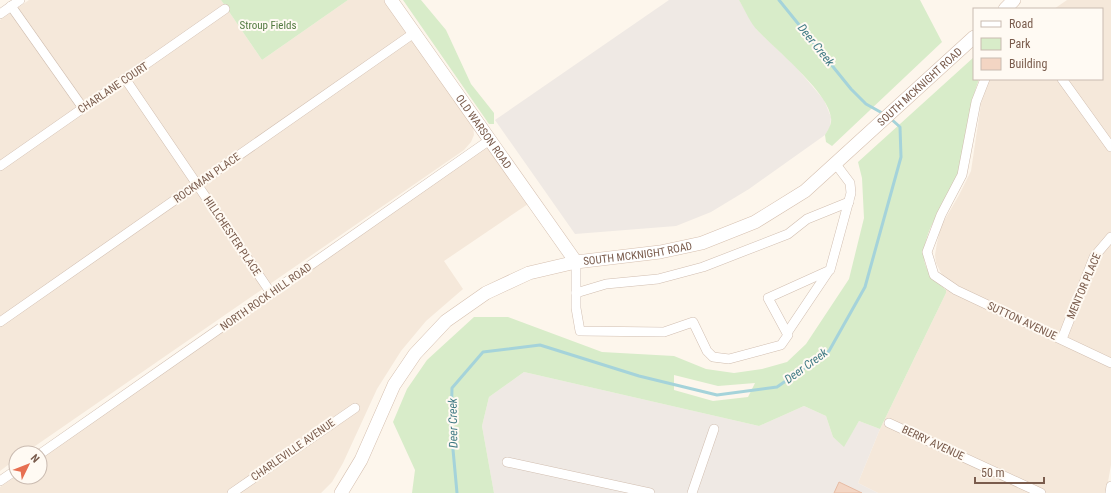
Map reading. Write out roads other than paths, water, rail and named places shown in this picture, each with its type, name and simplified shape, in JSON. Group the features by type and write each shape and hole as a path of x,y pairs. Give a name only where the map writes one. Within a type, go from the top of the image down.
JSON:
{"main road":[{"name":"OLD WARSON ROAD","path":"391,0 491,139 576,262"},
{"name":"SOUTH MCKNIGHT ROAD","path":"341,493 362,460 394,385 415,354 446,321 493,290 530,274 576,262 660,252 702,243 754,222 805,191 973,38"}],"street":[{"path":"0,14 20,0"},
{"path":"11,6 83,108"},
{"name":"CHARLANE COURT","path":"0,166 126,80 225,9"},
{"name":"ROCKMAN PLACE","path":"0,322 414,33"},
{"name":"HILLCHESTER PLACE","path":"126,80 198,184 271,294"},
{"name":"SUTTON AVENUE","path":"985,80 976,102 962,175 940,215 927,252 934,275 956,290 1062,339 1111,364"},
{"path":"1063,80 1111,147"},
{"name":"NORTH ROCK HILL ROAD","path":"48,448 491,139"},
{"path":"576,262 576,293 580,331 664,332 693,322 707,351 713,357 729,360 781,345 788,334 787,333 830,270 851,193 850,183 835,163"},
{"path":"576,293 606,284 658,280 703,267 788,234 807,220 849,202"},
{"name":"MENTOR PLACE","path":"1062,339 1094,257 1111,237"},
{"path":"787,333 768,298 828,271"},
{"name":"CHARLEVILLE AVENUE","path":"232,493 355,408"},
{"name":"BERRY AVENUE","path":"890,423 1041,493"},
{"path":"692,493 714,429"},
{"path":"507,462 650,493"},
{"path":"1110,493 1111,486"}],"waterway":[{"name":"Deer Creek","path":"779,0 851,89 866,104 884,114"},
{"name":"Deer Creek","path":"457,493 451,428 452,388 483,352 540,345 639,376 717,395 777,387 829,351 865,287 901,157 900,127 890,118"}],"park label":[{"name":"Stroup Fields","path":"268,25"}]}
